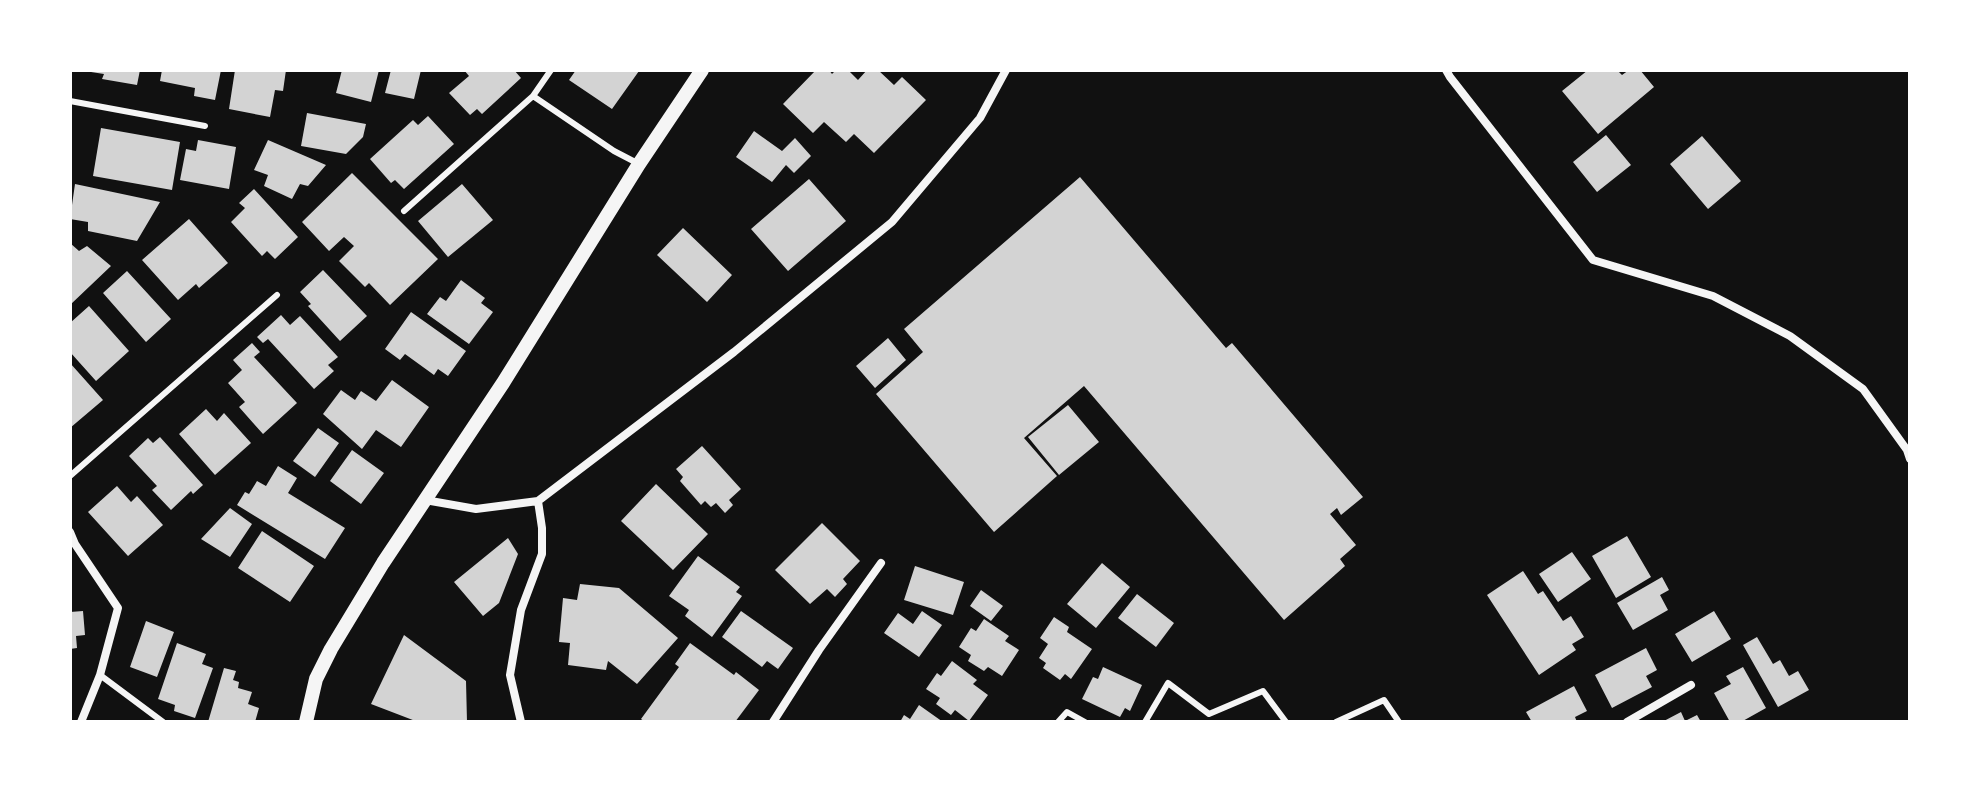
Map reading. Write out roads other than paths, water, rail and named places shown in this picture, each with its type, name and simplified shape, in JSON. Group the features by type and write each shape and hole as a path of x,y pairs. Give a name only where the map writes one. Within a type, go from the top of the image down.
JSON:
{"street":[{"path":"306,722 316,679 383,563 503,383 639,164 702,70"},
{"path":"424,500 476,509 538,501 734,352 892,222 980,118 1006,70"},
{"path":"1446,70 1593,260 1713,296 1790,336 1863,389 1907,450 1910,459"},
{"path":"521,722 510,675 521,610 542,554 538,501"},
{"path":"70,532 118,608 100,675 81,722"},
{"path":"773,722 819,650 881,563"},
{"path":"1627,722 1691,685"}],"lane":[{"path":"404,211 533,96 551,70"},
{"path":"533,96 614,151 639,164"},
{"path":"70,101 205,126"},
{"path":"70,476 277,295"},
{"path":"100,675 163,722"},
{"path":"1145,722 1168,683 1209,714 1263,691 1286,722"},
{"path":"1336,722 1384,700 1399,722"},
{"path":"1058,722 1067,712 1085,722"}]}
